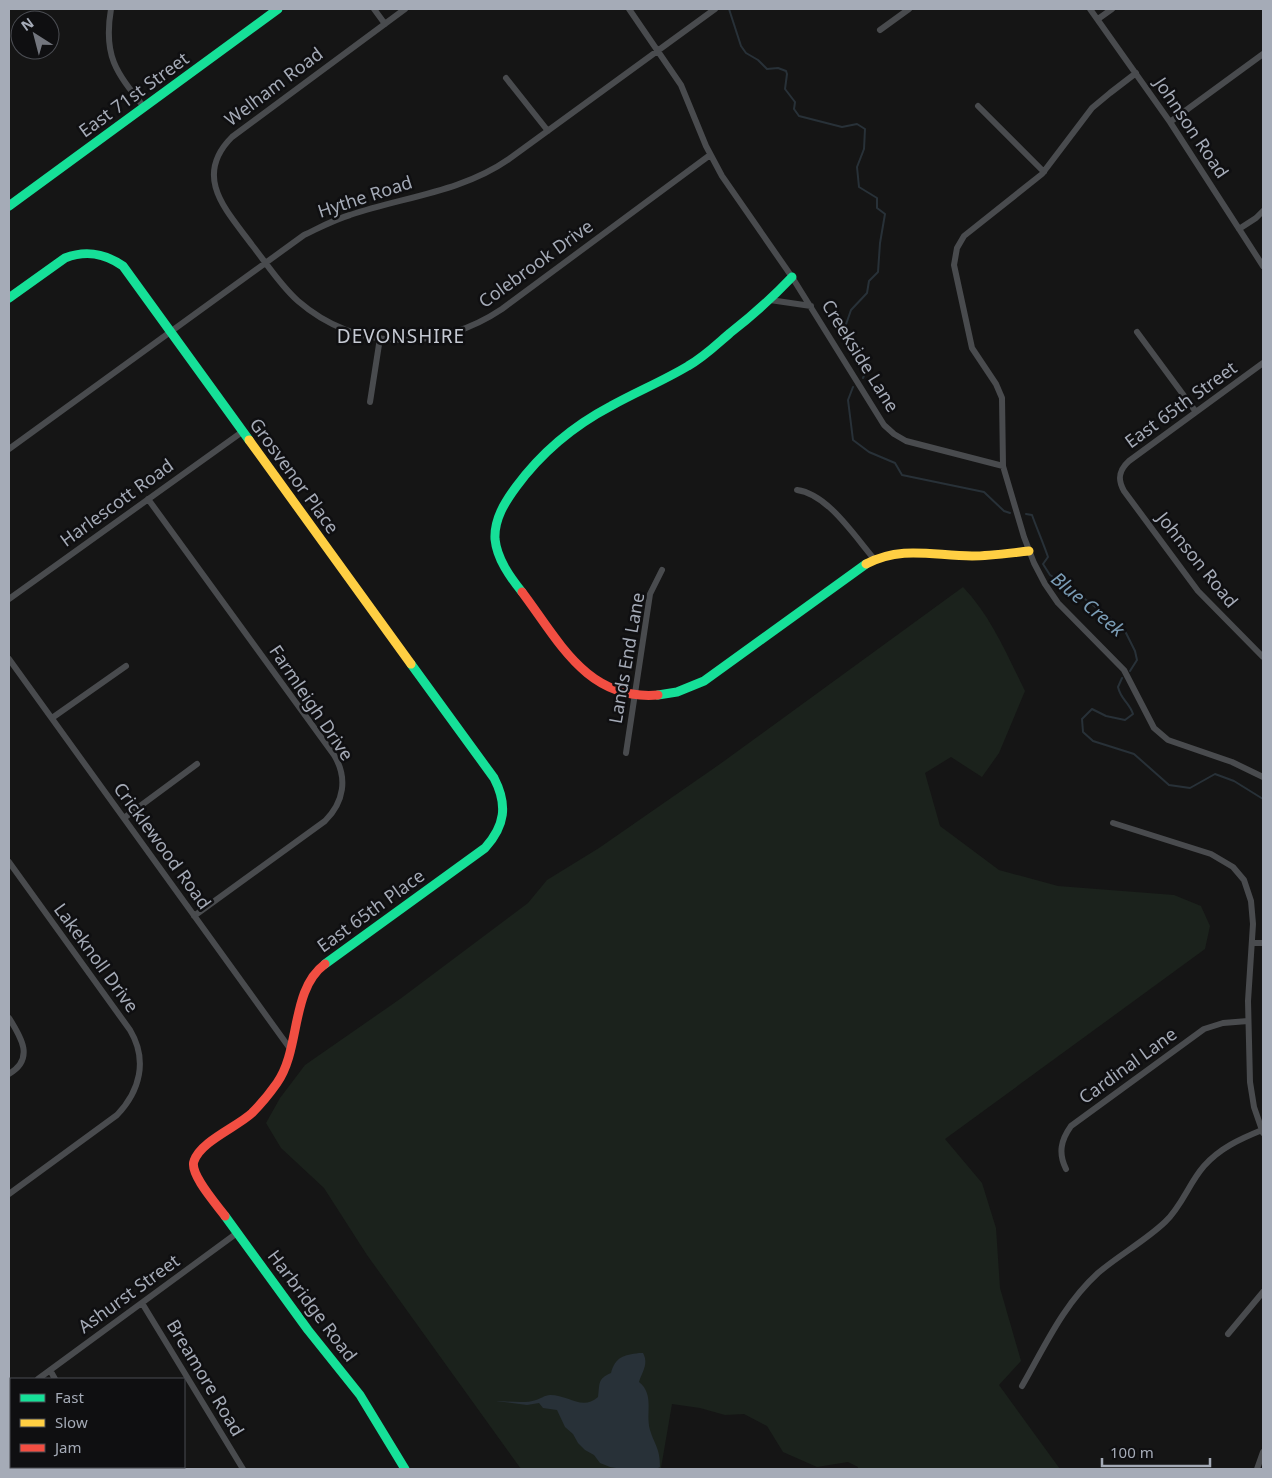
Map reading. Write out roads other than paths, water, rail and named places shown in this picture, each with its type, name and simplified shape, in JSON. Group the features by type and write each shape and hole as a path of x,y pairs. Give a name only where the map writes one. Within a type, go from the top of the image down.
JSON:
{"street":[{"path":"111,9 108,37 112,60 121,77 144,108"},
{"name":"East 71st Street","path":"9,206 278,9"},
{"path":"374,9 384,24"},
{"name":"Welham Road","path":"265,263 218,198 214,182 214,172 219,153 232,137 405,9"},
{"name":"Creekside Lane","path":"629,9 684,92 710,155 726,182 812,306 880,420 888,430 912,443 1003,466"},
{"name":"Hythe Road","path":"9,449 304,235 350,215 473,179 503,163 715,9"},
{"path":"880,30 908,9"},
{"name":"Johnson Road","path":"1090,9 1170,122 1263,266"},
{"path":"1098,19 1112,9"},
{"path":"1170,122 1263,54"},
{"path":"1136,73 1092,108 1044,172 969,231 962,239 955,255 955,275 971,344 976,356 996,384 1002,398 1003,466 1029,551 1040,575 1054,597 1124,670 1152,725 1160,735 1168,740 1239,765 1263,777"},
{"path":"506,78 548,131"},
{"path":"978,106 1044,172"},
{"name":"Colebrook Drive","path":"265,263 288,291 312,311 341,327 380,338 403,341 436,338 458,332 482,321 510,303 710,155"},
{"path":"1239,229 1256,218 1263,210"},
{"name":"Grosvenor Place","path":"9,298 68,257 80,253 100,254 112,258 127,271 170,333 494,778 502,796 503,816"},
{"path":"792,277 770,300 701,358 596,414 564,437 534,464 501,510 496,526 495,540 503,565 575,662 586,674 609,688 634,696 670,694 688,689 704,681 863,566 875,560 891,554 911,551 966,556 1029,551"},
{"path":"770,300 812,306"},
{"path":"1137,332 1196,412"},
{"path":"370,402 380,338"},
{"name":"East 65th Street","path":"1120,474 1129,461 1263,363"},
{"name":"Harlescott Road","path":"9,599 242,432"},
{"name":"Johnson Road","path":"1120,474 1121,485 1124,491 1196,588 1212,607 1263,658"},
{"path":"797,490 810,493 824,502 875,560"},
{"name":"Farmleigh Drive","path":"148,499 335,758 342,776 342,793 339,802 325,821 194,916"},
{"name":"Lands End Lane","path":"626,753 650,594 662,570"},
{"name":"Cricklewood Road","path":"9,659 291,1050"},
{"path":"52,718 126,666"},
{"path":"124,818 197,764"},
{"name":"East 65th Place","path":"193,1163 199,1151 241,1122 261,1103 278,1082 291,1050 304,994 317,972 327,962 485,848 501,826 503,816"},
{"path":"1022,1386 1050,1333 1084,1288 1108,1265 1165,1222 1179,1205 1204,1166 1216,1155 1229,1145 1262,1131 1250,1089 1248,981 1253,924 1251,901 1244,880 1235,868 1220,858 1201,850 1113,823"},
{"name":"Lakeknoll Drive","path":"9,862 132,1033 139,1056 138,1079 130,1100 116,1115 9,1194"},
{"path":"1252,943 1263,943"},
{"path":"9,1018 21,1038 24,1048 19,1066 9,1074"},
{"name":"Cardinal Lane","path":"1066,1169 1062,1160 1061,1147 1064,1137 1071,1126 1204,1029 1223,1023 1248,1022"},
{"name":"Harbridge Road","path":"193,1163 193,1170 196,1176 308,1330 360,1395 406,1469"},
{"name":"Ashurst Street","path":"39,1378 236,1233"},
{"path":"1228,1334 1263,1292"},
{"name":"Breamore Road","path":"142,1303 243,1469"},
{"path":"50,1370 54,1378"},
{"path":"1257,1469 1263,1452"}],"waterway":[{"name":"Blue Creek","path":"729,9 741,46 746,53 758,60 767,69 778,68 786,71 785,89 795,102 794,109 799,116 842,127 857,124 865,129 864,149 857,167 859,187 877,198 877,208 885,214 878,272 869,281 867,293 851,310 843,333 847,344 861,354 868,367 863,378"},
{"name":"Blue Creek","path":"853,387 848,400 853,440 869,452 895,463 902,475 984,492 1004,511 1010,513"},
{"name":"Blue Creek","path":"1026,514 1032,515 1048,557 1043,564 1050,575 1068,586 1124,629 1135,651 1137,660 1130,671"},
{"name":"Blue Creek","path":"1122,678 1118,687 1119,691 1133,714 1125,720 1106,716 1092,709 1082,719 1083,732 1093,741 1134,754 1169,785 1190,788 1215,774 1234,781 1263,799"}],"district":[{"name":"DEVONSHIRE","path":"401,336"}]}
